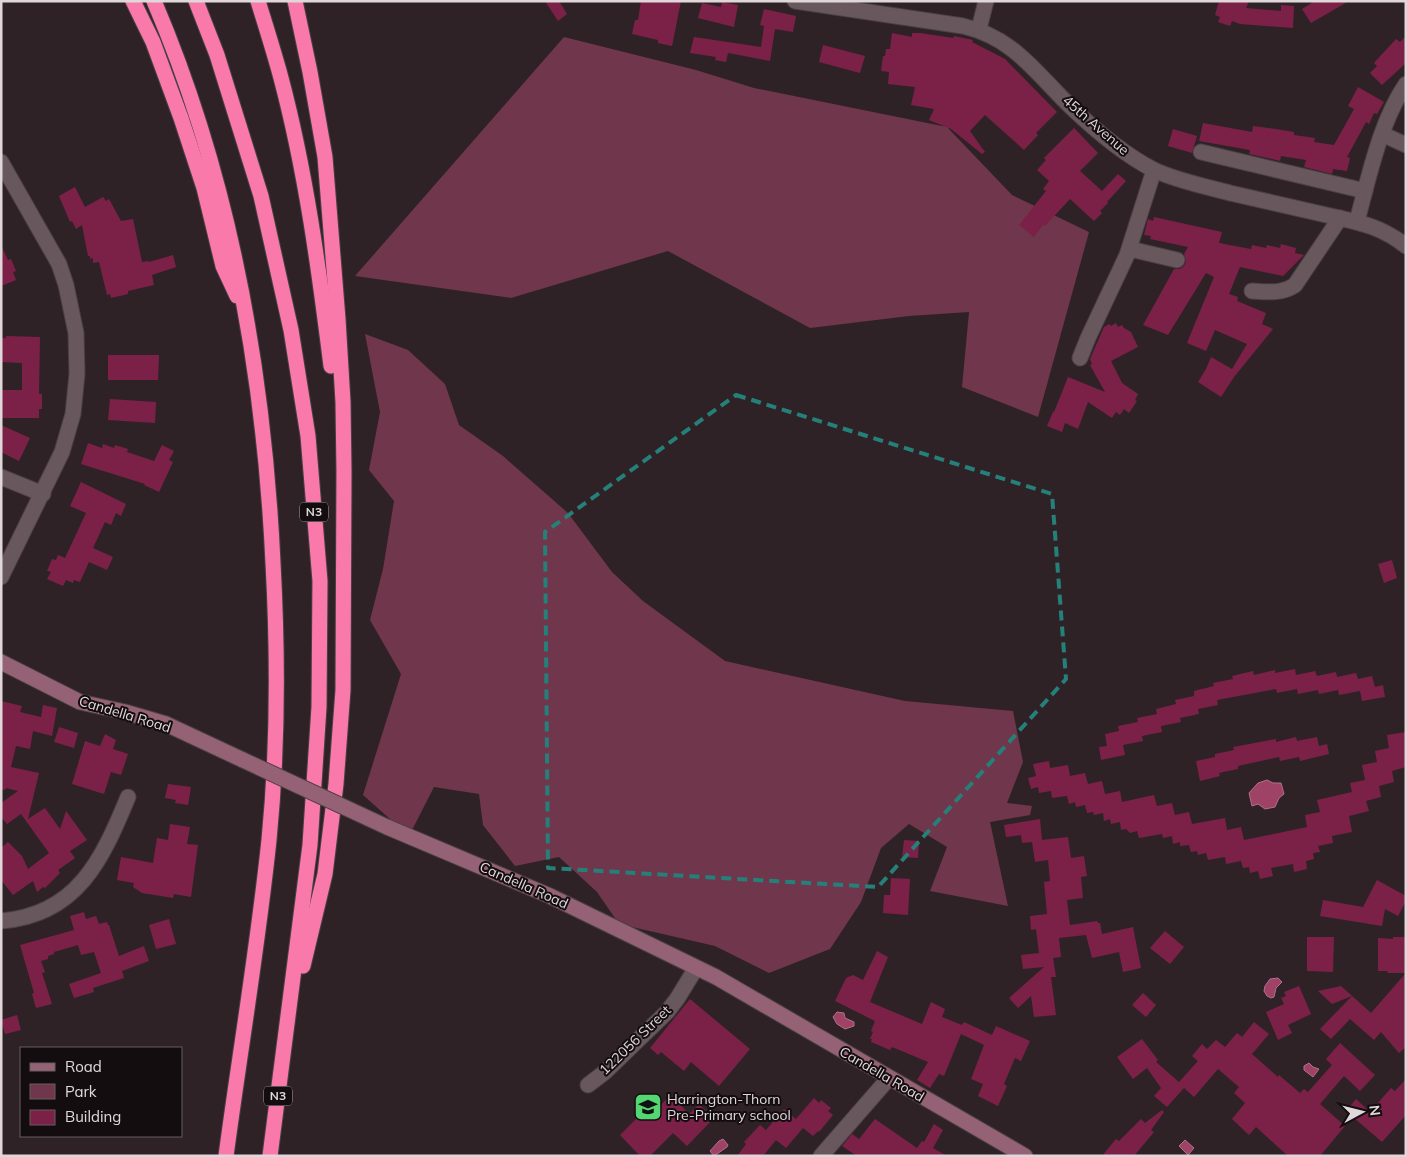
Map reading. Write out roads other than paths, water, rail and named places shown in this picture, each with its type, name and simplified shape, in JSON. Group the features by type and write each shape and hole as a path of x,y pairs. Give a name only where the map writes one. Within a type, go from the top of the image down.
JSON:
{"highway":[{"path":"133,1 153,42 181,118 204,188 223,266 245,315"},
{"path":"154,1 189,93 215,176 238,269 259,400 270,500 276,620 276,732 269,839 226,1156"},
{"name":"N3","path":"196,1 217,55 261,196 290,330 308,445 320,581 320,707 310,845 270,1156"},
{"path":"258,1 281,78 303,177 318,268 344,472"},
{"path":"285,1036 325,874 336,784 343,690 344,472 343,402 338,319 325,157 295,1"}],"street":[{"name":"45th Avenue","path":"795,1 979,29 1013,48 1104,136 1154,170 1192,184 1357,222 1392,235 1406,246"},
{"path":"979,29 986,1"},
{"path":"1357,222 1382,134 1404,89"},
{"path":"1382,134 1406,145"},
{"path":"1200,152 1365,191"},
{"path":"1,162 59,264 66,285 76,333 77,374 73,414 62,452 1,577"},
{"path":"1080,358 1130,249 1154,170"},
{"path":"1252,291 1279,292 1289,289 1295,284 1340,218"},
{"path":"1130,249 1177,260"},
{"path":"1,477 42,494"},
{"name":"Candella Road","path":"1,662 80,702 166,724 387,827 550,896 660,948 716,977 1025,1156"},
{"path":"1,921 17,920 41,914 68,897 88,876 109,840 128,797"},
{"name":"122056 Street","path":"588,1085 605,1072 667,1012 696,968"},
{"path":"821,1156 889,1078"}],"place":[{"name":"Harrington-Thorn Pre-Primary school","path":"648,1107"}]}
